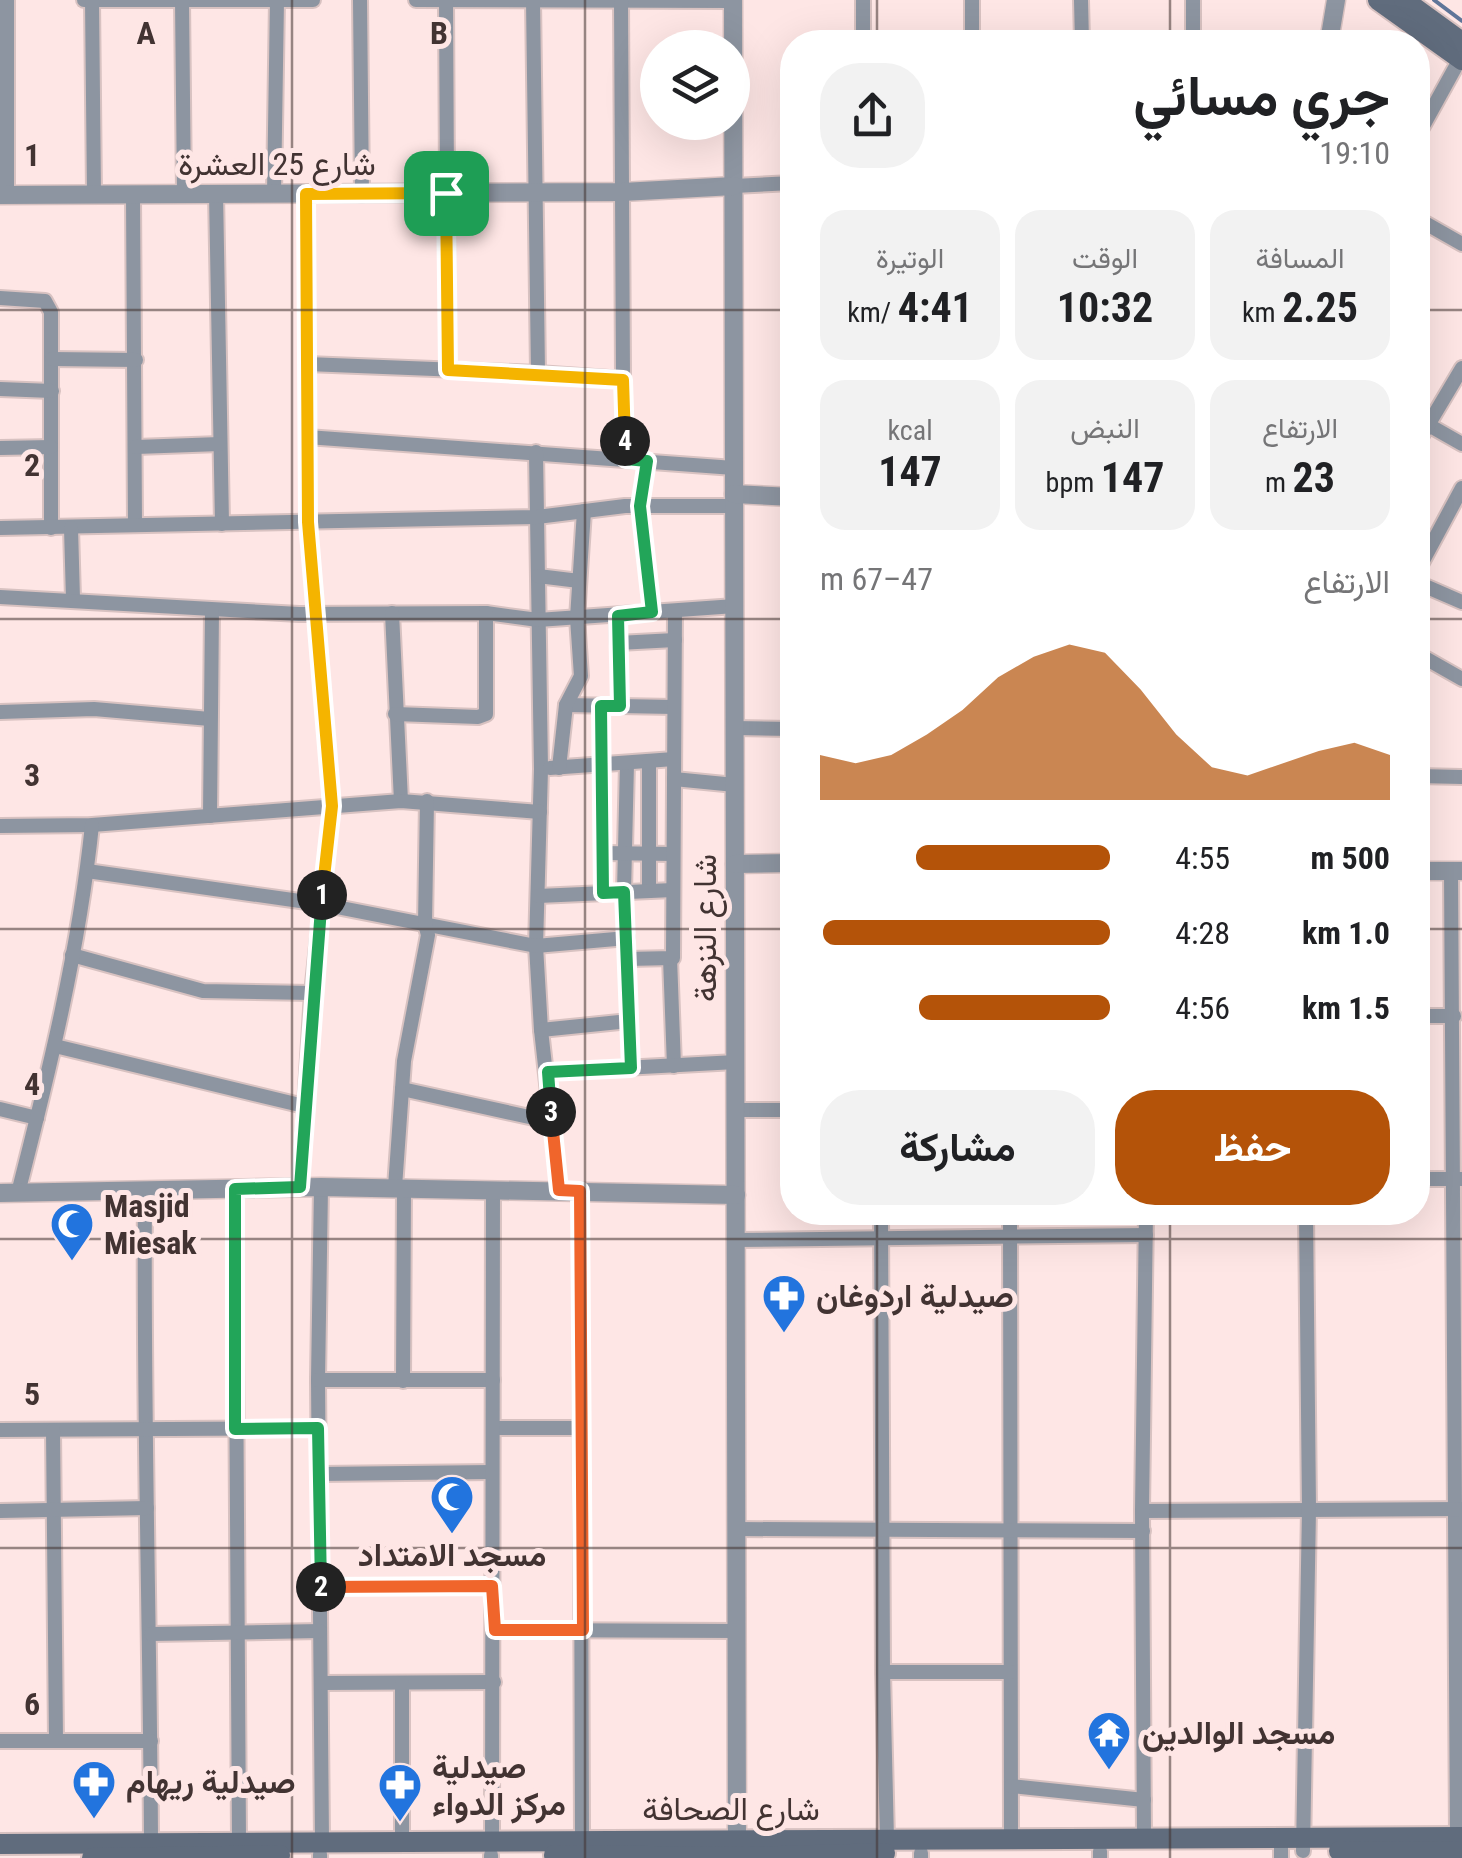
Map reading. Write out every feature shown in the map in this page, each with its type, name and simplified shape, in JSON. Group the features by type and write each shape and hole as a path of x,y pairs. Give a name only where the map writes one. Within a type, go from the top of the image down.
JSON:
{"main road":[{"path":"1378,0 1424,30"},
{"path":"1404,0 1461,54"},
{"path":"1430,34 1461,54"},
{"name":"شارع الصحافة","path":"582,1851 662,1857 887,1840 1144,1840 1281,1850"},
{"name":"شارع الصحافة","path":"321,1852 402,1842 491,1852"},
{"name":"شارع الصحافة","path":"0,1844 151,1852 743,1850 831,1856 1100,1855 1281,1850 1303,1844 1457,1847"},
{"name":"شارع الصحافة","path":"92,1858 151,1852"}],"street":[{"path":"3,194 7,0"},
{"path":"84,0 313,0"},
{"path":"92,0 94,194"},
{"path":"182,0 184,194"},
{"path":"274,194 278,0"},
{"path":"360,0 362,195"},
{"path":"416,0 734,1"},
{"path":"446,0 448,370"},
{"path":"532,0 538,372"},
{"path":"621,0 626,459"},
{"path":"863,0 863,30"},
{"path":"972,0 972,30"},
{"path":"1081,0 1082,30"},
{"path":"1193,0 1193,30"},
{"path":"1331,30 1336,0"},
{"name":"شارع النزهة","path":"734,1 737,1631 743,1850"},
{"path":"1430,112 1461,54"},
{"path":"734,186 780,184"},
{"name":"شارع 25 العشرة","path":"3,194 362,195 622,192 734,186"},
{"path":"216,193 222,524"},
{"path":"300,1187 312,993 332,806 308,522 306,194"},
{"path":"133,195 135,526"},
{"path":"1430,226 1462,244"},
{"path":"0,298 45,300 51,312 51,528"},
{"path":"52,359 136,360"},
{"path":"307,364 538,372 623,380"},
{"path":"1430,410 1462,368"},
{"path":"0,388 52,391"},
{"path":"1430,426 1462,444"},
{"path":"307,438 734,468"},
{"path":"136,446 220,444"},
{"path":"0,448 51,447"},
{"path":"536,452 542,769 536,946 559,1190"},
{"path":"647,461 640,506 652,612"},
{"path":"1430,548 1462,488"},
{"path":"0,528 537,517 780,498"},
{"path":"559,768 566,705 581,676 577,618 584,511"},
{"path":"71,528 73,599"},
{"path":"538,576 579,581"},
{"path":"1430,588 1462,602"},
{"path":"0,597 212,610 486,612 538,620 734,606"},
{"path":"210,816 212,610"},
{"path":"674,1066 670,958 676,610"},
{"path":"395,714 486,714 486,612"},
{"path":"392,614 401,801"},
{"path":"618,616 620,706"},
{"path":"618,643 674,640"},
{"path":"1430,661 1462,679"},
{"path":"566,705 674,706"},
{"path":"601,706 603,893"},
{"path":"0,712 94,709 210,719"},
{"path":"735,728 780,729"},
{"path":"542,769 674,760"},
{"path":"649,761 649,891"},
{"path":"627,763 624,892 631,1068"},
{"path":"1430,776 1462,777"},
{"path":"674,778 735,784"},
{"path":"0,826 92,826 401,801 540,812"},
{"path":"403,1381 402,1088 428,936 426,801"},
{"path":"92,826 88,871 55,1046 37,1118 9,1193 400,1187 736,1194"},
{"path":"602,853 673,854"},
{"path":"735,864 780,863"},
{"path":"88,871 321,904 536,946 626,938"},
{"path":"1430,871 1457,871 1457,1847"},
{"path":"538,896 673,890"},
{"path":"72,955 203,991 312,993"},
{"path":"627,959 670,958"},
{"path":"1430,1016 1454,1016"},
{"path":"541,1030 630,1021"},
{"path":"55,1046 304,1106"},
{"path":"548,1072 736,1062"},
{"path":"402,1088 552,1122"},
{"path":"0,1109 37,1118"},
{"path":"736,1110 780,1110"},
{"path":"1430,1179 1458,1179"},
{"path":"321,1187 321,1852"},
{"path":"235,1189 239,1852"},
{"path":"491,1852 495,1630 493,1190"},
{"path":"145,1191 151,1852"},
{"path":"580,1191 582,1851"},
{"path":"881,1225 887,1840"},
{"path":"1010,1225 1012,1840"},
{"path":"1144,1840 1142,1511 1146,1225"},
{"path":"1303,1844 1309,1510 1306,1225"},
{"path":"736,1240 1146,1235"},
{"path":"318,1380 493,1380"},
{"path":"0,1430 318,1428"},
{"path":"493,1428 581,1428"},
{"path":"54,1430 56,1741"},
{"path":"320,1474 492,1472"},
{"path":"0,1511 147,1508"},
{"path":"1142,1511 1459,1509"},
{"path":"737,1528 1143,1530"},
{"path":"320,1587 492,1586"},
{"path":"495,1630 737,1631"},
{"path":"151,1634 320,1631"},
{"path":"883,1672 1010,1672"},
{"path":"322,1683 494,1682"},
{"path":"402,1683 402,1842"},
{"path":"0,1742 151,1741"},
{"path":"1011,1786 1144,1800"}],"waterway":[{"path":"1434,0 1462,21"}],"place":[{"name":"Masjid Miesak","path":"72,1262"},
{"name":"صيدلية اردوغان","path":"784,1334"},
{"name":"مسجد الامتداد","path":"452,1535"},
{"name":"مسجد الوالدين","path":"1109,1771"},
{"name":"صيدلية ريهام","path":"94,1820"},
{"name":"صيدلية مركز الدواء","path":"400,1823"}],"route":[{"path":"446,193 448,370 538,372 623,380 626,459 647,461 640,506 652,612 618,616 620,706 601,706 603,893 624,892 631,1068 548,1072 559,1190 580,1191 583,1630 495,1630 492,1586 320,1587 318,1428 235,1429 235,1189 300,1187 312,993 332,806 308,522 306,194 446,193"}]}
